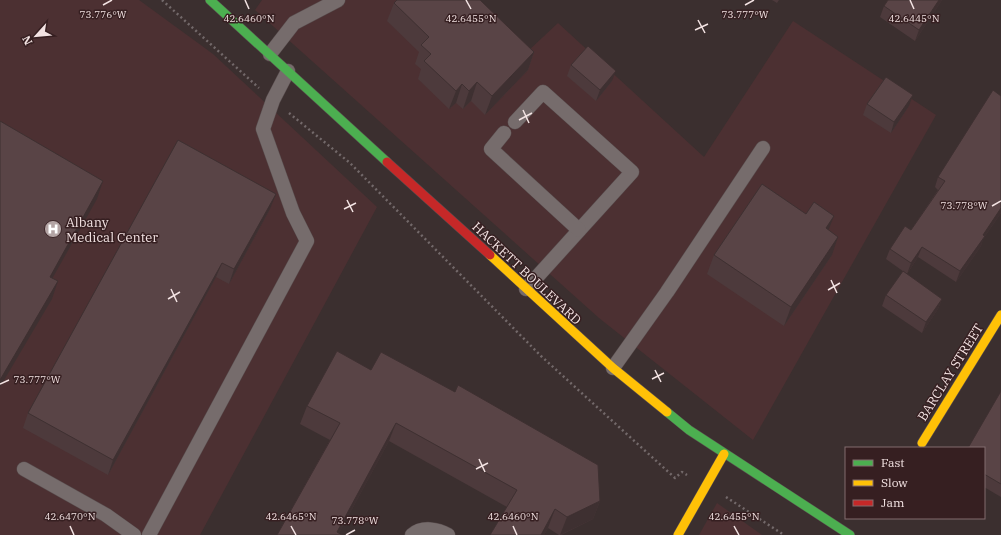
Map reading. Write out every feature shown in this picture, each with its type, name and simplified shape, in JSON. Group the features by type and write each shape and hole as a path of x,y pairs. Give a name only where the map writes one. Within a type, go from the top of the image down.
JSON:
{"street":[{"name":"HACKETT BOULEVARD","path":"210,0 613,368 689,430 850,535"},
{"name":"BARCLAY STREET","path":"922,443 1001,315"},
{"path":"678,535 724,454"}],"lane":[{"path":"270,54 294,23 338,0"},
{"path":"149,535 307,241 293,213 263,129 273,100 288,71"},
{"path":"515,122 543,92 632,172 526,290"},
{"path":"504,133 491,149 579,230"},
{"path":"613,368 667,292 763,148"},
{"path":"24,469 106,516 134,535"},
{"path":"412,535 425,529 439,530 448,535"}],"path":[{"path":"162,0 273,100 350,163 541,356 675,478 682,472 705,487 732,500 784,535"}],"shaded area":[{"path":"0,0 139,0 213,54 377,207 200,535 0,535"},
{"path":"262,0 469,0 527,52 558,23 704,157 793,21 936,115 753,440 599,318 255,10"},
{"path":"717,503 762,535 699,535"}],"building":[{"path":"397,0 480,0 534,52 492,96 477,82 469,91 462,84 456,91 424,61 431,54 421,45 429,37 394,3"},
{"path":"888,0 939,0 919,30 884,6"},
{"path":"588,46 616,71 600,90 571,65"},
{"path":"886,77 913,95 894,122 867,104"},
{"path":"993,90 1001,96 1001,208 983,235 985,236 960,271 922,247 911,263 890,249 905,226 911,230 945,181 938,177"},
{"path":"0,121 103,181 50,277 58,281 0,380"},
{"path":"178,140 276,194 234,269 222,263 113,460 28,413"},
{"path":"762,184 806,214 814,202 834,216 826,228 838,237 791,307 714,255"},
{"path":"903,271 942,299 926,322 886,295"},
{"path":"337,351 371,370 381,352 455,392 458,385 598,465 600,501 567,517 555,509 541,535 490,535 517,490 396,423 337,532 342,535 277,535 340,423 307,406"},
{"path":"1001,391 1001,484 985,475 985,447 969,447"}],"traffic: fast":[{"path":"210,0 387,162"},
{"path":"667,412 689,430 850,535"}],"traffic: slow":[{"path":"490,255 613,368 667,412"},
{"path":"922,443 1001,315"},
{"path":"678,535 724,454"}],"traffic: jam":[{"path":"387,162 490,255"}],"place":[{"name":"Albany Medical Center","path":"53,229"}]}
